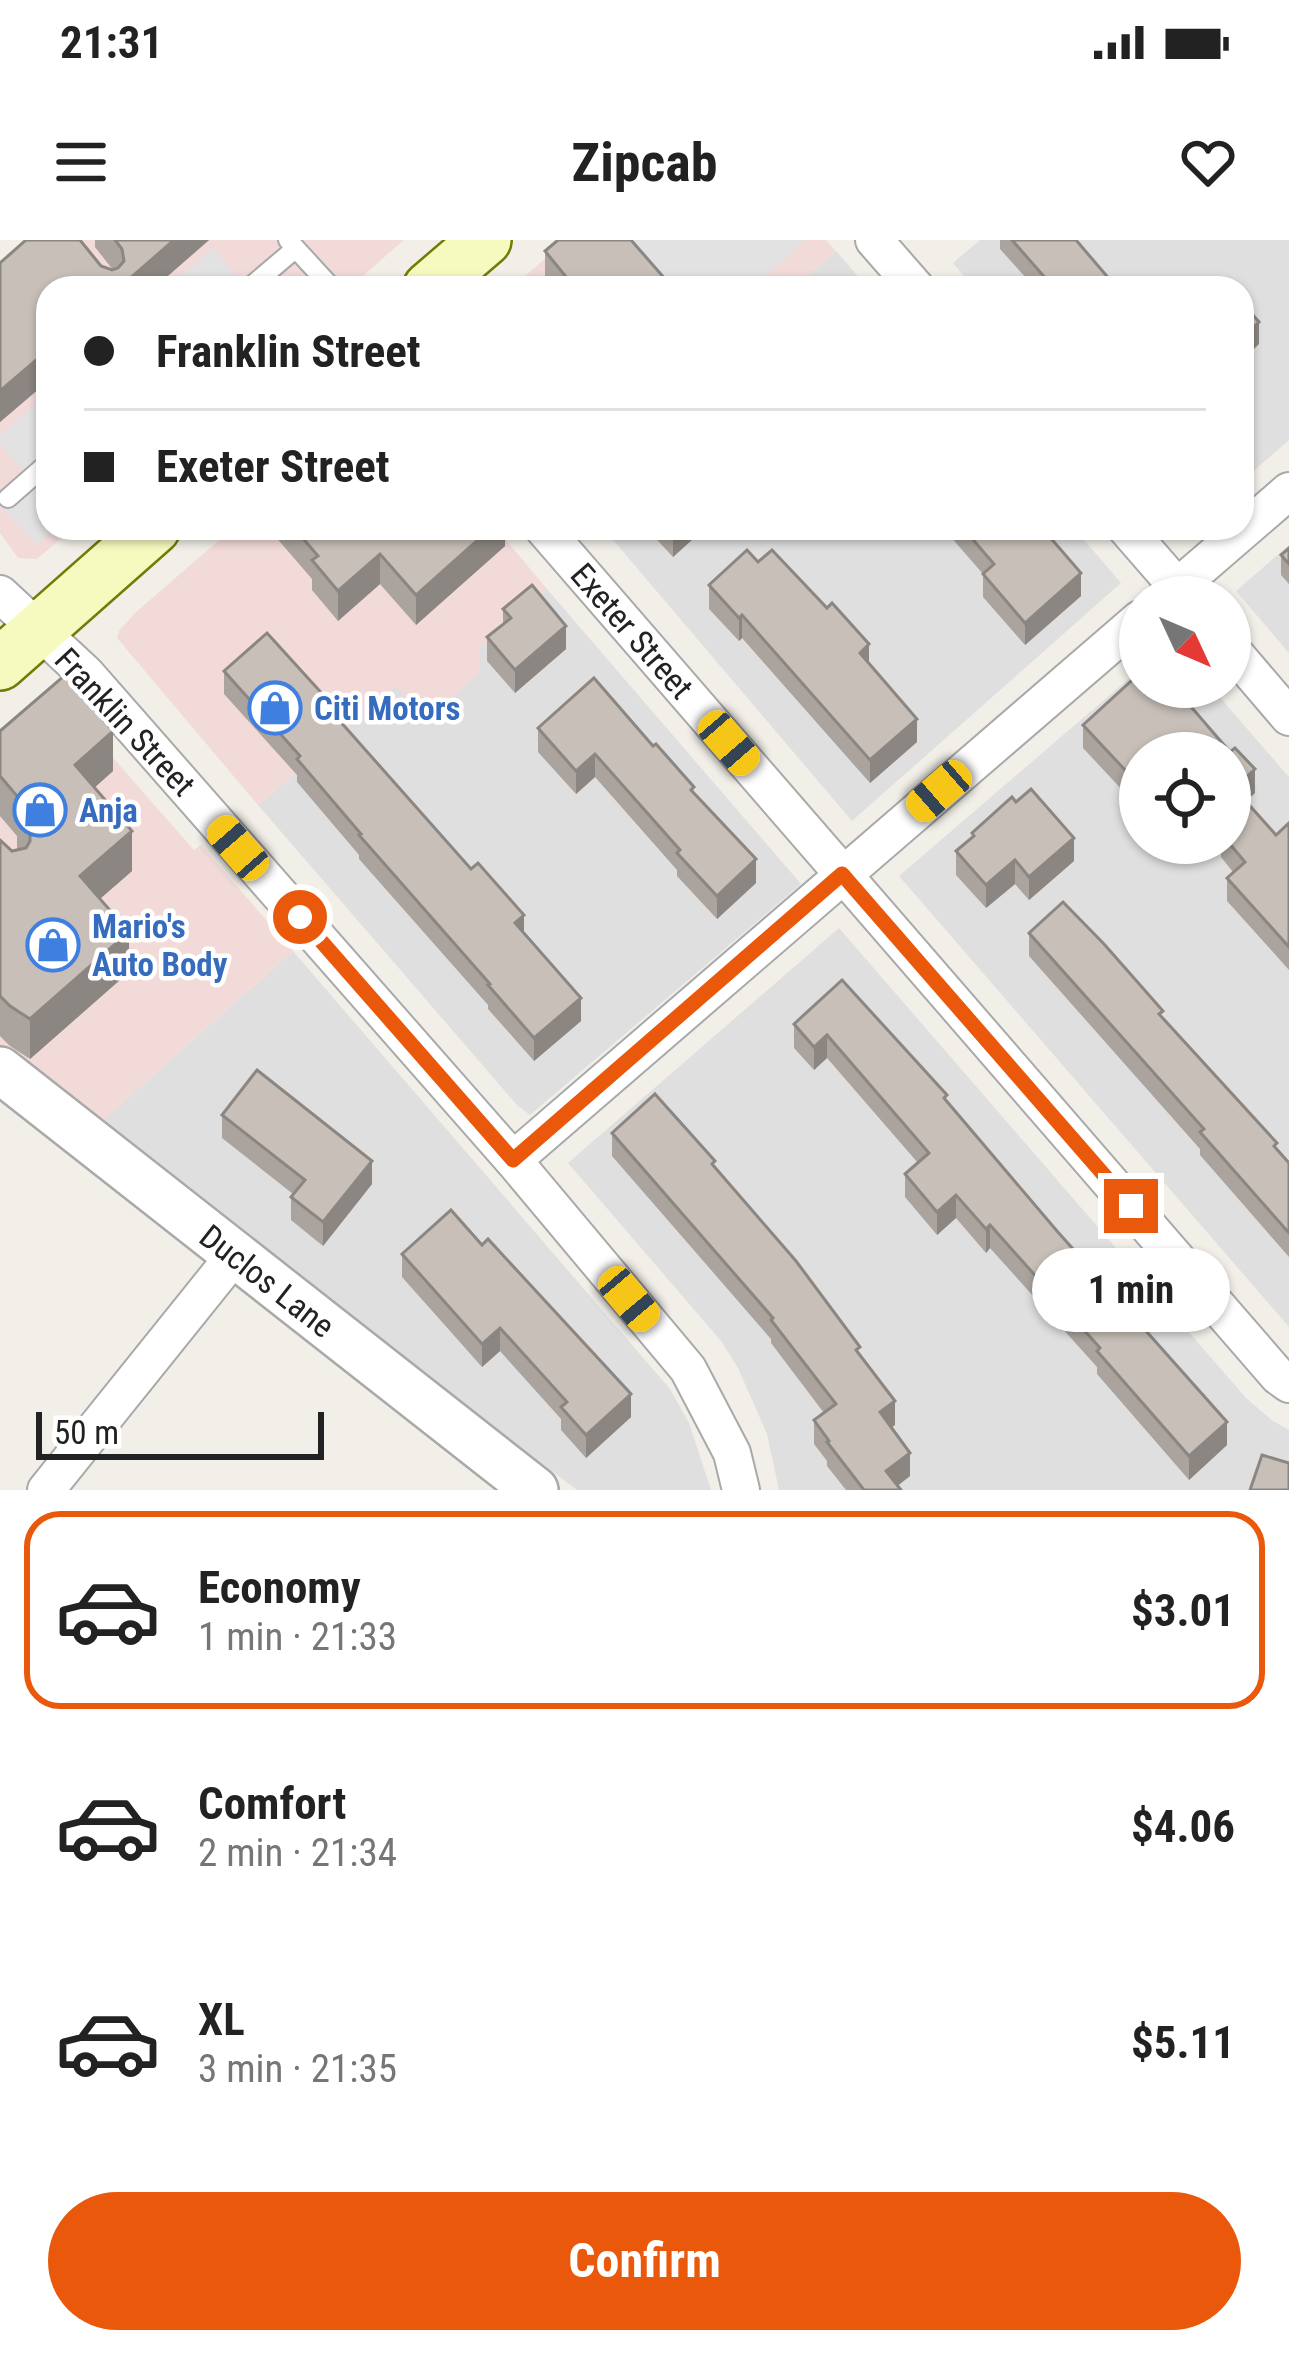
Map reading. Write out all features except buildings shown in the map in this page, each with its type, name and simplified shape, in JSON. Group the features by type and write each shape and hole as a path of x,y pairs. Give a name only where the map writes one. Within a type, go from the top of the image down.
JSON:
{"main road":[{"path":"443,276 484,240"},
{"path":"0,664 140,540"}],"street":[{"path":"874,240 906,276"},
{"path":"1254,523 1289,491"},
{"name":"Exeter Street","path":"553,540 1289,1384"},
{"path":"1135,540 1163,576"},
{"path":"1197,576 1236,540"},
{"name":"Franklin Street","path":"0,594 86,674 513,1160 688,1369 731,1453 741,1490"},
{"path":"513,1160 1119,638"},
{"path":"1251,673 1289,717"},
{"name":"Duclos Lane","path":"0,1070 535,1490"},
{"path":"46,1490 234,1256"}],"lane":[{"path":"261,276 292,244 321,276"},
{"path":"8,498 36,474"}],"shaded area":[{"path":"26,240 404,240 363,276 36,276 36,540 59,540 37,559 18,558 0,533 0,262"},
{"path":"567,240 826,240 836,251 807,276 525,276"},
{"path":"614,240 806,240 765,276 640,276"},
{"path":"980,240 1289,240 1289,440 1254,471 1254,276 964,276 953,263"},
{"path":"213,248 237,276 180,276"},
{"path":"836,251 858,276 807,276"},
{"path":"36,403 36,540 42,540 36,545 1,505 30,478 0,444 0,435"},
{"path":"219,540 506,540 547,589 480,648 480,673 426,719 396,686 258,805 117,638 135,613"},
{"path":"613,540 1084,540 1119,585 852,821"},
{"path":"1289,545 1289,653 1251,609 1251,578"},
{"path":"547,589 801,884 530,1115 258,805 397,685 427,718 480,648"},
{"path":"1119,687 1119,708 1229,708 1250,732 1119,732 1119,864 1251,864 1251,733 1289,777 1289,1327 899,876"},
{"path":"63,701 194,850 201,845 293,951 96,1126 0,1048 0,737"},
{"path":"839,928 1246,1398 1289,1430 1289,1490 779,1490 767,1434 721,1341 568,1163"},
{"path":"293,951 670,1389 689,1423 711,1490 577,1490 96,1126"}],"place":[{"name":"Citi Motors","path":"275,708"},
{"name":"Anja","path":"40,810"},
{"name":"Mario's Auto Body","path":"53,945"}],"route":[{"path":"300,917 513,1160 842,874 1131,1206"}]}
